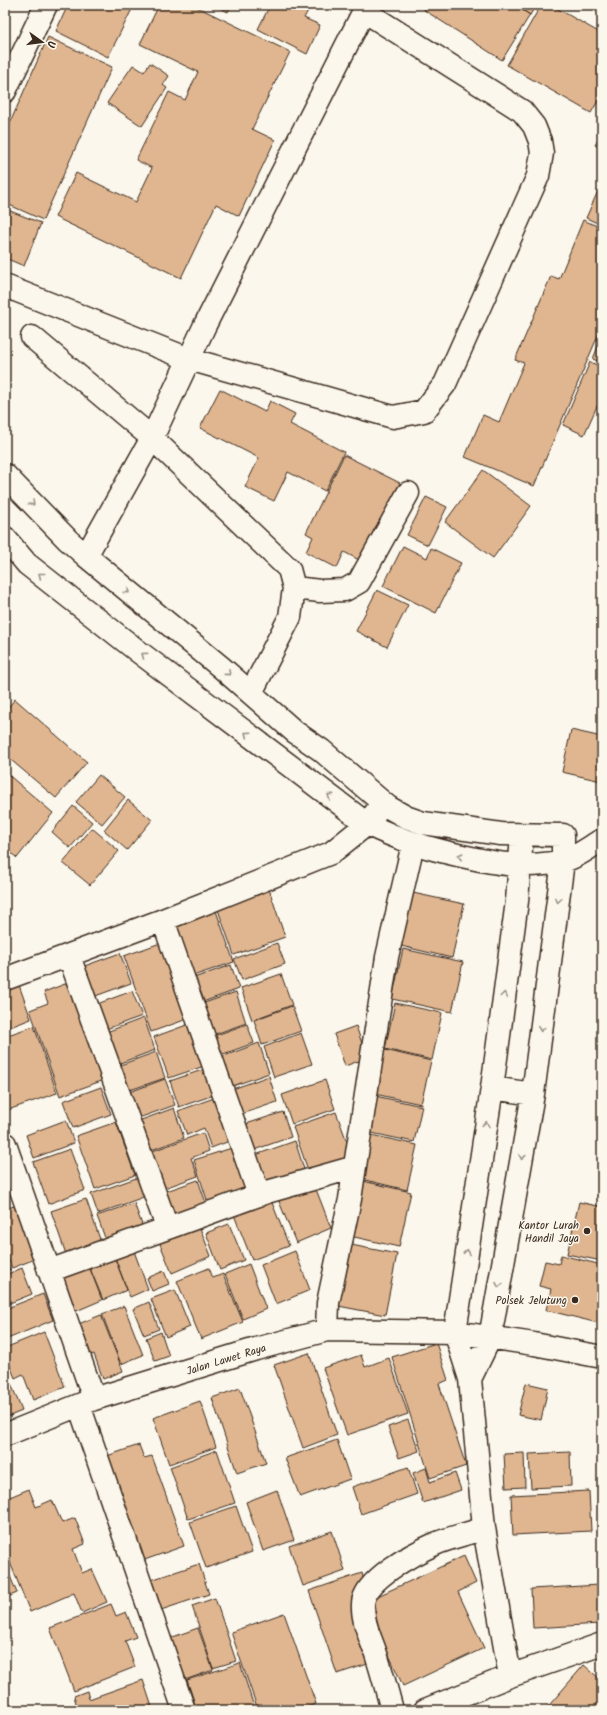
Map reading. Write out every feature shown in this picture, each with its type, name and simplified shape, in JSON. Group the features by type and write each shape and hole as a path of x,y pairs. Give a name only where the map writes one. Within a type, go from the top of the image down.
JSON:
{"street":[{"path":"5,91 46,5"},
{"path":"5,286 190,359 393,417 424,411 445,384 538,176 542,153 534,126 522,111 365,8 208,318 190,359 152,438 86,556"},
{"path":"32,337 152,438 289,569 294,588 290,617 251,693"},
{"path":"5,475 68,540 86,556 251,693 295,732 321,750 379,800 406,818 423,824 502,834 563,835 601,842"},
{"path":"294,588 320,591 344,590 359,582 408,493"},
{"path":"5,538 27,564 139,652 363,821 394,837 430,849 498,864 520,866 563,861 601,842"},
{"path":"5,979 163,920 331,853 363,821 379,800"},
{"path":"510,1676 484,1528 470,1379 455,1332 492,1088 517,901 522,835"},
{"path":"470,1379 490,1338 533,1094 563,861 563,835"},
{"path":"327,1330 328,1303 350,1199 388,957 413,844"},
{"path":"163,920 259,1195"},
{"path":"69,956 168,1227"},
{"path":"492,1088 533,1094"},
{"path":"5,1144 49,1272 86,1402 184,1710"},
{"path":"49,1272 168,1227 259,1195 355,1167"},
{"name":"Jalan Lawet Raya","path":"5,1435 86,1402 249,1352 327,1330 455,1332 602,1357"},
{"path":"392,1710 381,1668 363,1614 365,1595 375,1582 390,1568 435,1544 484,1528"},
{"path":"425,1710 510,1676 602,1644"}],"building":[{"path":"68,5 134,5 108,57 56,31"},
{"path":"159,5 193,5 290,52 252,129 275,140 239,216 216,204 181,278 55,217 76,173 136,202 152,168 136,160 169,92 185,100 198,72 140,44"},
{"path":"214,5 231,5 228,12"},
{"path":"270,5 311,5 304,18 320,25 307,54 258,29"},
{"path":"427,5 515,5 530,15 502,60 424,10"},
{"path":"515,5 536,5 530,15"},
{"path":"541,5 551,5 602,34 602,94 591,113 507,65"},
{"path":"48,37 112,67 43,220 5,203 5,134"},
{"path":"150,63 169,76 163,85 167,88 142,126 107,103 133,65 144,72"},
{"path":"602,133 602,149 595,145"},
{"path":"602,182 602,225 586,218"},
{"path":"5,209 41,223 24,266 5,258"},
{"path":"583,220 602,228 602,326 534,486 465,457 483,415 499,422 524,363 515,360 551,276 559,279"},
{"path":"602,336 602,363 593,359"},
{"path":"590,362 602,367 602,395 584,435 563,425"},
{"path":"220,389 265,412 270,401 295,414 290,424 344,452 325,491 288,472 274,501 245,487 259,458 200,428"},
{"path":"344,455 400,483 361,561 344,552 337,568 306,552 313,537 306,533"},
{"path":"483,470 531,506 493,558 445,522"},
{"path":"426,497 447,507 428,545 407,535"},
{"path":"403,546 427,558 431,548 461,563 436,613 383,586"},
{"path":"377,590 408,605 387,647 356,631"},
{"path":"602,653 602,662 598,656"},
{"path":"15,699 87,762 56,798 5,755 5,711"},
{"path":"571,730 602,737 601,781 562,772"},
{"path":"5,772 53,813 17,858 5,848"},
{"path":"99,775 125,797 102,824 76,802"},
{"path":"128,800 152,820 127,850 104,830"},
{"path":"73,806 92,822 70,848 52,832"},
{"path":"92,828 119,851 90,885 63,863"},
{"path":"269,889 285,937 234,955 217,907"},
{"path":"413,893 464,904 452,958 401,946"},
{"path":"216,911 234,962 190,977 173,927"},
{"path":"166,941 193,1017 151,1032 124,956"},
{"path":"277,943 285,964 242,980 234,959"},
{"path":"403,949 463,962 452,1012 392,999"},
{"path":"120,953 131,983 90,998 79,968"},
{"path":"231,965 239,989 200,1003 191,979"},
{"path":"281,974 292,1005 252,1020 241,988"},
{"path":"70,982 104,1080 60,1096 30,1010 48,1003 44,992"},
{"path":"19,985 31,1019 5,1029 5,990"},
{"path":"132,991 142,1016 98,1032 89,1007"},
{"path":"236,992 246,1023 207,1037 196,1006"},
{"path":"395,1003 442,1013 432,1060 385,1049"},
{"path":"292,1006 301,1031 262,1045 254,1020"},
{"path":"144,1018 155,1050 112,1066 101,1034"},
{"path":"192,1023 207,1065 169,1078 154,1037"},
{"path":"247,1024 254,1043 215,1057 208,1038"},
{"path":"34,1026 57,1093 5,1111 5,1036"},
{"path":"356,1026 367,1058 345,1066 334,1034"},
{"path":"301,1033 312,1064 274,1077 264,1047"},
{"path":"259,1043 269,1073 227,1088 216,1059"},
{"path":"385,1050 431,1061 421,1104 375,1094"},
{"path":"156,1052 165,1078 121,1093 112,1068"},
{"path":"208,1068 217,1094 179,1107 170,1081"},
{"path":"269,1076 277,1102 236,1116 227,1091"},
{"path":"165,1079 175,1105 133,1120 124,1094"},
{"path":"325,1080 335,1109 292,1124 282,1095"},
{"path":"101,1087 111,1114 73,1128 63,1101"},
{"path":"375,1096 422,1106 414,1142 367,1132"},
{"path":"214,1098 235,1139 211,1148 204,1128 187,1135 178,1111"},
{"path":"174,1108 184,1138 143,1153 133,1123"},
{"path":"283,1112 291,1137 248,1152 240,1126"},
{"path":"336,1112 353,1158 309,1173 293,1127"},
{"path":"66,1120 74,1143 34,1158 26,1135"},
{"path":"116,1122 135,1175 95,1189 76,1136"},
{"path":"203,1133 209,1151 191,1158 198,1176 156,1191 144,1154"},
{"path":"371,1135 417,1145 407,1190 361,1179"},
{"path":"295,1141 306,1175 260,1192 247,1158"},
{"path":"238,1146 253,1195 210,1209 194,1160"},
{"path":"70,1149 85,1190 48,1204 33,1162"},
{"path":"139,1177 146,1196 98,1214 91,1194"},
{"path":"198,1180 208,1209 168,1223 158,1194"},
{"path":"363,1181 411,1192 399,1247 350,1236"},
{"path":"314,1184 331,1228 296,1243 278,1199"},
{"path":"269,1195 289,1246 252,1260 232,1210"},
{"path":"86,1199 102,1245 67,1257 51,1211"},
{"name":"Kantor Lurah Handil Jaya","path":"579,1202 602,1207 602,1261 567,1254"},
{"path":"134,1203 145,1233 108,1246 97,1216"},
{"path":"14,1206 35,1259 12,1268 5,1251 5,1209"},
{"path":"198,1223 211,1256 172,1273 158,1239"},
{"path":"229,1224 244,1260 220,1270 206,1233"},
{"path":"131,1243 148,1289 130,1297 112,1250"},
{"path":"346,1244 397,1254 385,1315 333,1305"},
{"path":"112,1251 127,1290 103,1300 87,1261"},
{"path":"295,1251 310,1290 276,1304 261,1265"},
{"name":"Polsek Jelutung","path":"561,1255 602,1265 602,1324 546,1310 551,1289 539,1286 545,1261 559,1264"},
{"path":"5,1257 10,1270 5,1272"},
{"path":"87,1261 102,1300 74,1312 59,1272"},
{"path":"249,1264 266,1309 243,1319 225,1274"},
{"path":"22,1268 32,1294 5,1305 5,1275"},
{"path":"209,1268 213,1278 223,1274 243,1322 201,1339 177,1281"},
{"path":"164,1271 169,1284 152,1291 147,1278"},
{"path":"175,1290 190,1327 166,1337 151,1299"},
{"path":"43,1294 53,1320 5,1340 5,1309"},
{"path":"149,1302 159,1329 144,1335 133,1309"},
{"path":"124,1306 143,1355 121,1364 102,1314"},
{"path":"101,1315 123,1371 103,1379 94,1354 84,1358 71,1327"},
{"path":"44,1332 65,1387 33,1400 23,1374 15,1378 5,1353 5,1348"},
{"path":"161,1332 169,1356 155,1361 146,1338"},
{"path":"436,1343 448,1380 439,1384 466,1466 430,1478 392,1357"},
{"path":"309,1353 337,1435 303,1448 274,1365"},
{"path":"361,1355 365,1367 389,1358 408,1414 347,1435 323,1368"},
{"path":"5,1364 10,1377 5,1379"},
{"path":"10,1381 22,1411 5,1418 5,1383"},
{"path":"526,1383 548,1388 541,1420 518,1415"},
{"path":"240,1388 266,1463 237,1473 212,1398"},
{"path":"200,1401 216,1447 169,1464 153,1418"},
{"path":"408,1420 419,1451 399,1458 388,1427"},
{"path":"337,1440 350,1479 300,1497 285,1458"},
{"path":"139,1445 144,1458 152,1456 184,1546 136,1563 107,1456"},
{"path":"217,1450 235,1503 188,1519 170,1467"},
{"path":"570,1452 571,1486 531,1488 529,1454"},
{"path":"524,1453 525,1487 506,1488 504,1454"},
{"path":"408,1467 417,1494 361,1514 352,1487"},
{"path":"426,1468 430,1482 455,1473 461,1490 423,1503 413,1473"},
{"path":"29,1489 36,1507 52,1500 62,1523 75,1518 85,1544 73,1549 82,1573 92,1569 107,1602 82,1613 74,1593 30,1612 5,1550 5,1513 8,1512 5,1506 5,1499"},
{"path":"277,1490 294,1540 263,1551 246,1502"},
{"path":"589,1491 591,1531 513,1535 511,1495"},
{"path":"236,1506 252,1552 206,1568 190,1522"},
{"path":"332,1531 345,1571 303,1586 289,1546"},
{"path":"464,1556 476,1583 458,1592 484,1648 403,1686 365,1602"},
{"path":"5,1564 17,1593 5,1598"},
{"path":"199,1564 209,1594 158,1611 148,1581"},
{"path":"362,1573 367,1591 352,1596 374,1662 337,1674 309,1591"},
{"path":"599,1585 600,1624 533,1628 531,1589"},
{"path":"215,1598 236,1661 213,1668 192,1606"},
{"path":"111,1604 116,1616 126,1612 136,1637 125,1641 135,1667 74,1691 50,1628"},
{"path":"284,1613 316,1704 300,1710 258,1710 231,1632"},
{"path":"198,1628 213,1670 185,1680 170,1638"},
{"path":"240,1663 255,1710 197,1710 187,1680"},
{"path":"584,1665 602,1681 602,1710 545,1710"},
{"path":"143,1680 153,1710 78,1710 74,1696 87,1691 89,1699"},
{"path":"70,1706 72,1710 58,1710"}],"place":[{"name":"Kantor Lurah Handil Jaya","path":"587,1231"},
{"name":"Polsek Jelutung","path":"575,1300"}]}
